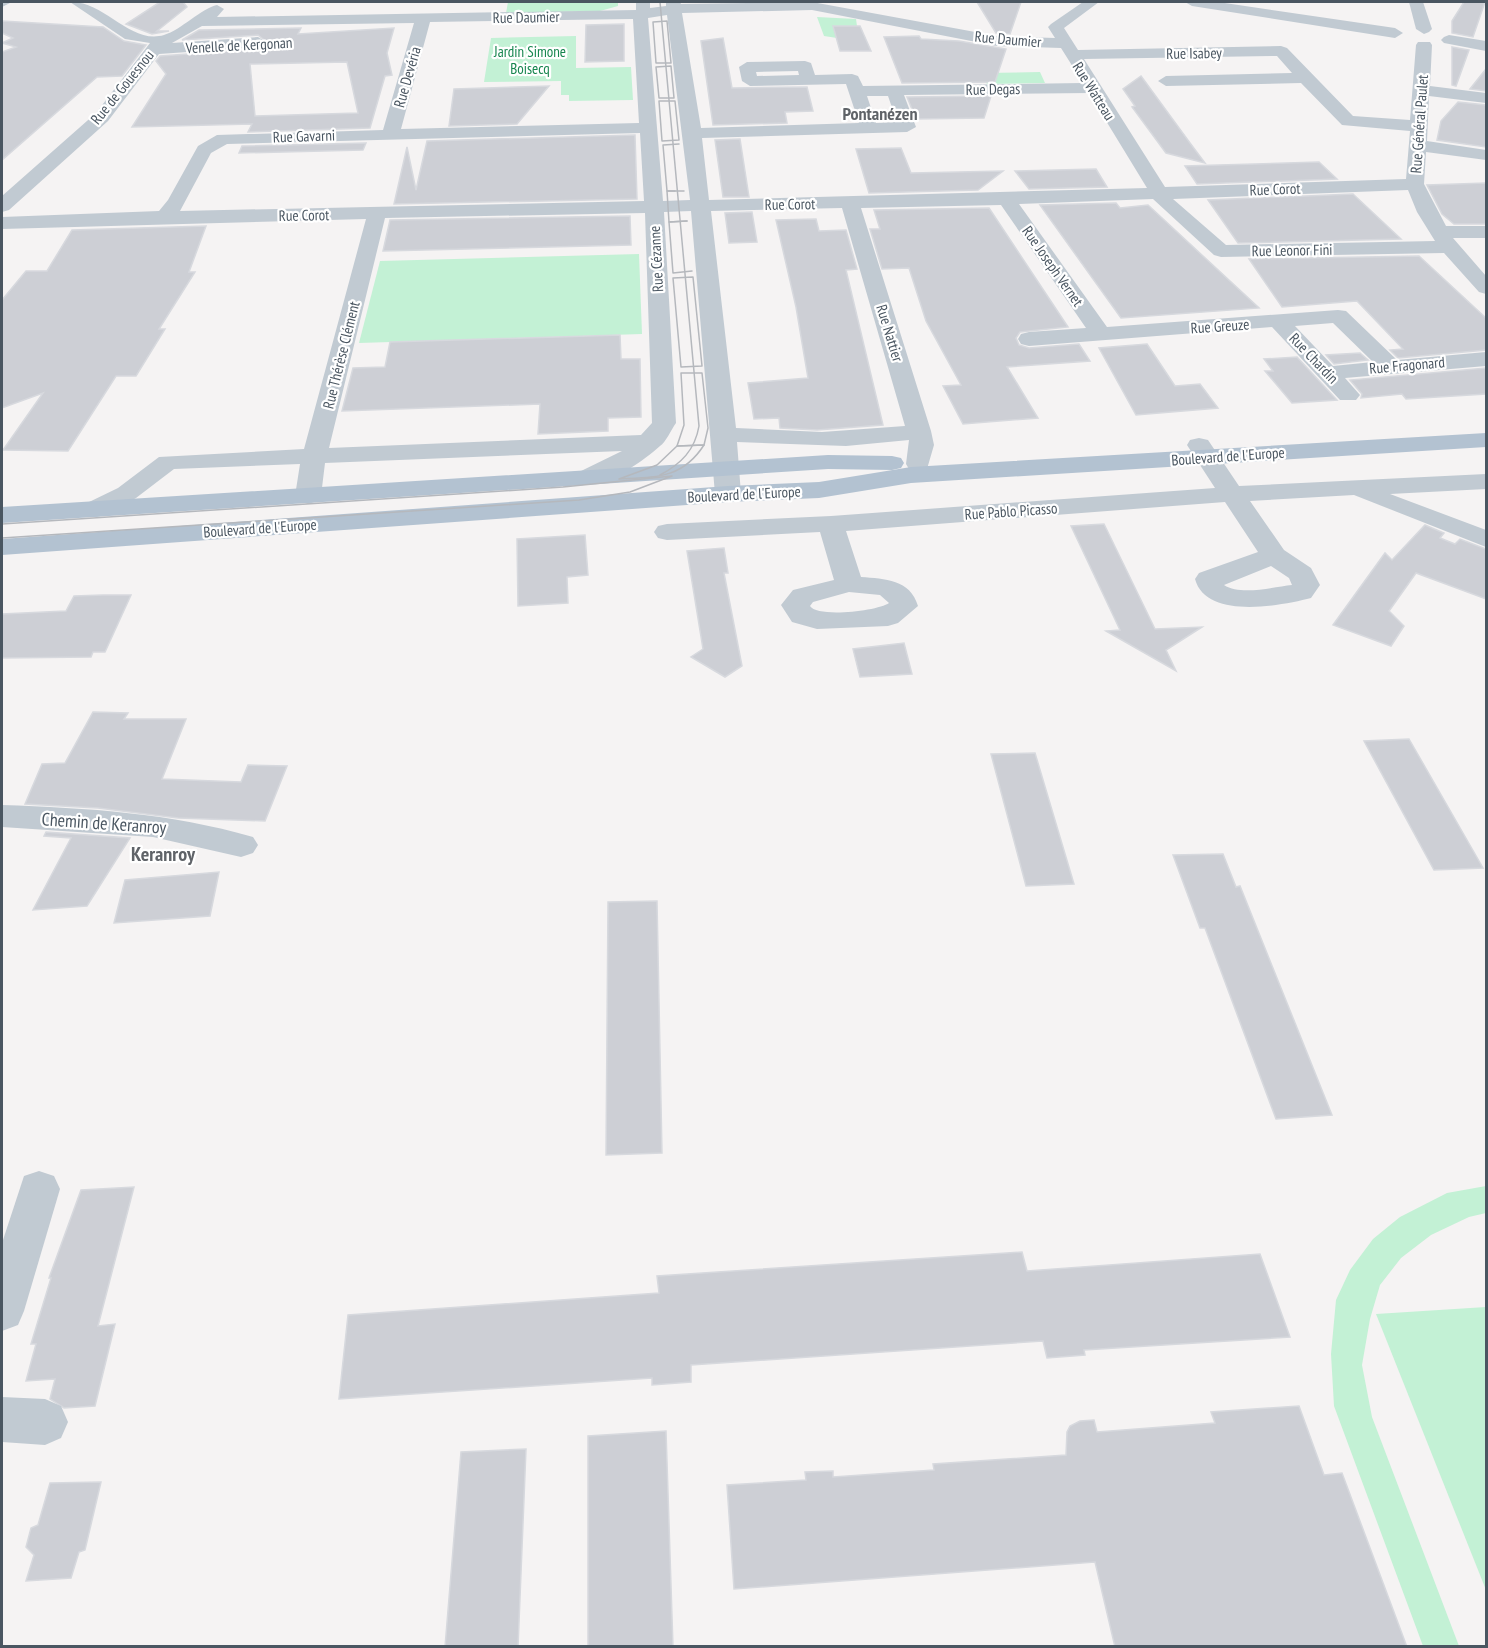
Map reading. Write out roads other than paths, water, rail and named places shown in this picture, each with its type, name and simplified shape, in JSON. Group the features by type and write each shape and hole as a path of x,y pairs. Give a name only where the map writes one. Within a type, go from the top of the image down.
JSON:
{"main road":[{"name":"Boulevard de l'Europe","path":"2,515 588,477 727,481 819,490 911,475 1203,451 1486,424"},
{"name":"Boulevard de l'Europe","path":"2,547 498,511 727,481 828,462 918,464 1486,440"}],"street":[{"name":"Venelle de Kergonan","path":"77,2 130,36 157,44 276,41"},
{"name":"Rue de Gouesnou","path":"2,206 102,117 157,44 210,16 222,2"},
{"name":"Rue Watteau","path":"1092,2 1048,25 1068,49 1158,193"},
{"path":"1192,2 1395,33 1402,40 1442,33 1449,40 1486,46"},
{"name":"Rue Général Paulet","path":"1416,2 1424,37 1415,184 1427,212 1445,240 1486,288"},
{"name":"Rue Daumier","path":"198,22 423,19 674,5 812,6 997,41 1030,42 1068,49"},
{"path":"674,5 693,133 727,481"},
{"name":"Rue Cézanne","path":"588,477 630,459 651,442 664,423 654,208 640,18 643,8"},
{"name":"Rue Devéria","path":"391,134 423,19"},
{"path":"1006,25 1023,29 1030,42"},
{"name":"Rue Isabey","path":"1068,49 1281,51 1348,120 1419,126"},
{"name":"Rue Isabey","path":"1166,81 1305,78"},
{"path":"808,80 852,79 869,128"},
{"name":"Rue Degas","path":"857,91 1092,88"},
{"path":"693,133 907,127 894,90"},
{"path":"1421,90 1486,98"},
{"path":"396,115 419,114"},
{"name":"Rue Gavarni","path":"165,217 177,202 204,150 223,139 648,128"},
{"path":"1417,145 1486,154"},
{"name":"Rue Corot","path":"165,217 1006,199 1415,184"},
{"name":"Rue Leonor Fini","path":"1158,193 1221,251 1445,240"},
{"name":"Rue Joseph Vernet","path":"1006,199 1100,333"},
{"name":"Rue Nattier","path":"850,203 919,431 922,445 918,464"},
{"name":"Rue Thérèse Clément","path":"308,496 308,481 377,213"},
{"path":"2,223 165,217"},
{"path":"1445,240 1486,232"},
{"name":"Rue Greuze","path":"1029,339 1338,316 1390,366"},
{"name":"Rue Chardin","path":"1279,322 1348,395"},
{"name":"Rue Fragonard","path":"1328,373 1486,359"},
{"path":"724,434 785,439 895,436 919,431"},
{"path":"96,510 127,493 168,462 651,442"},
{"path":"1203,451 1274,556"},
{"name":"Rue Pablo Picasso","path":"668,532 831,524 1232,494 1486,481"},
{"name":"Rue Pablo Picasso","path":"1354,489 1486,538"},
{"path":"831,524 849,584"},
{"name":"Chemin de Keranroy","path":"2,816 164,826 207,834 241,845"},
{"path":"2,1311 39,1188"}],"tram line":[{"path":"660,2 662,21"},
{"path":"662,21 666,63"},
{"path":"662,21 653,22 656,63 666,63"},
{"path":"662,21 667,21 671,63 666,63"},
{"path":"666,66 669,98"},
{"path":"666,66 656,67 659,98 669,98"},
{"path":"666,66 671,66 674,98 669,98"},
{"path":"669,101 659,101 662,141 673,140"},
{"path":"669,101 675,101 679,140 673,140"},
{"path":"669,101 673,140"},
{"path":"673,140 673,144"},
{"path":"667,191 663,145 673,144"},
{"path":"673,144 677,191"},
{"path":"673,144 679,144"},
{"path":"667,191 677,191"},
{"path":"667,191 669,222"},
{"path":"677,191 684,191"},
{"path":"677,191 680,221"},
{"path":"669,222 680,221"},
{"path":"680,221 685,272"},
{"path":"680,221 687,221"},
{"path":"669,222 673,273 685,272"},
{"path":"685,272 692,271"},
{"path":"685,272 685,277"},
{"path":"685,277 694,366"},
{"path":"685,277 673,278 681,367 694,366"},
{"path":"685,277 693,277 702,366 694,366"},
{"path":"694,366 694,373"},
{"path":"677,446 684,425 681,373 694,373"},
{"path":"692,445 699,426 694,373"},
{"path":"694,373 702,373 708,428 704,445"},
{"path":"660,475 681,461 692,445"},
{"path":"677,446 692,445"},
{"path":"692,445 704,445"},
{"path":"677,446 657,465 619,479 645,478 677,470 696,456 704,445"},
{"path":"2,524 563,487 672,476 630,492 579,500 2,538"}],"district":[{"name":"Pontanézen","path":"880,113"},
{"name":"Keranroy","path":"163,854"}],"park label":[{"name":"Jardin Simone Boisecq","path":"530,60"}]}
